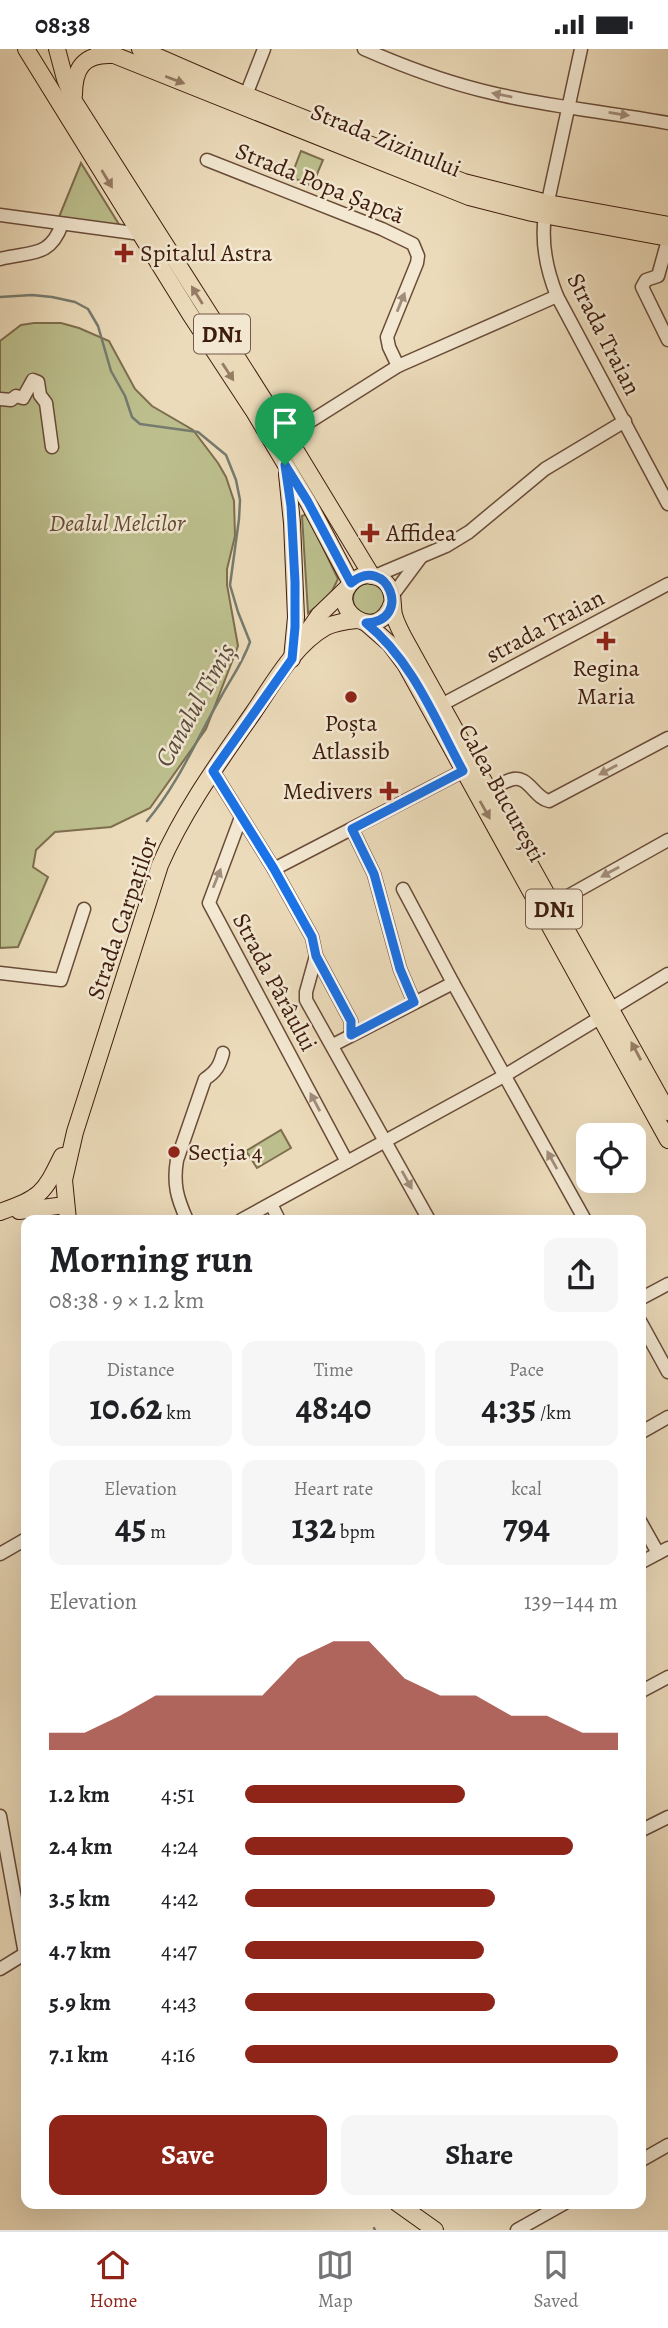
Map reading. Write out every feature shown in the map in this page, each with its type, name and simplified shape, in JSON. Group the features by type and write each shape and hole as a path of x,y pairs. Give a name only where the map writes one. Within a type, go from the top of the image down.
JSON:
{"main road":[{"name":"DN1","path":"26,49 308,502 350,585 345,602 347,609 362,622"},
{"name":"DN1","path":"57,49 74,101 374,576 387,584 392,600"},
{"name":"Strada Zizinului","path":"140,49 246,95 464,182 547,209 668,239"},
{"path":"74,101 74,83 80,66 105,52"},
{"name":"Strada Zizinului","path":"105,52 484,202 668,225"},
{"path":"285,465 291,506 295,582 292,659"},
{"path":"350,585 359,577 374,576"},
{"name":"Strada Carpaților","path":"66,1212 64,1180 75,1132 160,865 186,814 292,659 311,624 350,585"},
{"path":"362,622 380,620 390,610 392,600"},
{"name":"Calea București","path":"392,600 402,634 552,905 668,1140"},
{"name":"Strada Carpaților","path":"292,659 326,627 336,623 362,622"},
{"name":"Calea București","path":"362,622 390,644 405,664 463,771 668,1111"},
{"path":"0,1213 29,1201 43,1191 75,1132"},
{"path":"20,1211 32,1215"},
{"path":"0,1213 66,1212"},
{"path":"406,2209 435,2230"}],"street":[{"path":"246,95 264,49"},
{"path":"364,49 408,68 480,90 569,108 668,123"},
{"name":"Strada Traian","path":"581,49 543,228 547,259 558,296 668,504"},
{"name":"Strada Popa Șapcă","path":"207,160 382,229 412,244 418,256 417,263 387,337 398,366"},
{"path":"0,215 141,234"},
{"path":"0,259 49,247 58,237 62,224"},
{"path":"668,239 658,277 646,280 642,287 668,341"},
{"path":"287,436 398,366 558,296"},
{"path":"0,400 23,398 30,383 33,380 38,382 40,395 46,403 52,447"},
{"path":"374,576 422,557 469,532 545,469 625,421"},
{"path":"392,600 422,557"},
{"name":"strada Traian","path":"442,705 668,584"},
{"path":"489,791 518,778 540,798 550,801 668,738"},
{"path":"213,771 274,869 312,937 316,956 351,1021 351,1035"},
{"path":"274,869 463,771"},
{"name":"Strada Pârâului","path":"241,817 209,903 347,1162"},
{"path":"352,829 374,874 400,969 414,1002"},
{"path":"552,905 668,840"},
{"path":"403,889 582,1215"},
{"path":"0,973 61,980 84,909"},
{"path":"316,956 305,996 426,1215"},
{"path":"250,1215 505,1076 668,974"},
{"path":"333,1045 453,983"},
{"path":"185,1215 174,1183 177,1160 205,1079 215,1073 223,1053"},
{"path":"271,1204 276,1215"},
{"path":"646,1296 668,1284"},
{"path":"646,1332 668,1371"},
{"path":"646,1430 668,1417"},
{"path":"646,1529 663,1551 646,1560"},
{"path":"0,1554 21,1542"},
{"path":"646,1689 668,1677"},
{"path":"0,1816 5,1873 21,1935"},
{"path":"646,1828 668,1817"},
{"path":"0,1969 21,1957"},
{"path":"646,2158 668,2145"},
{"path":"517,2230 554,2209"}],"green space":[{"path":"301,151 323,160 312,186 291,177"},
{"path":"81,163 120,226 59,217"},
{"name":"Dealul Melcilor","path":"61,323 109,341 135,389 152,406 193,430 218,463 234,501 235,536 227,569 227,585 238,646 206,729 150,808 111,827 55,832 36,850 33,867 48,877 18,947 0,948 0,341 21,325"},
{"path":"307,514 338,579 329,597 308,613 302,516"},
{"path":"369,583 381,587 385,599 381,611 369,615 357,611 353,599 357,587"},
{"path":"281,1130 291,1148 257,1168 246,1151"}],"waterway":[{"name":"Canalul Timiș","path":"0,297 52,297 75,302 88,309 98,326 111,371 125,396 132,417 140,424 198,432 226,455 236,480 240,500 239,519 230,585 250,642 178,776 147,821"}],"place":[{"name":"Spitalul Astra","path":"124,253"},
{"name":"Affidea","path":"370,533"},
{"name":"Regina Maria","path":"606,641"},
{"name":"Poșta Atlassib","path":"351,697"},
{"name":"Medivers","path":"389,791"},
{"name":"Secția 4","path":"174,1152"}],"route":[{"path":"285,465 351,583 368,575 383,580 390,589 392,603 386,616 373,623 366,623 383,636 405,664 463,771 352,829 374,874 400,969 414,1002 351,1035 351,1021 316,956 312,937 256,838 213,771 292,659 295,582 291,506 285,465"}]}
